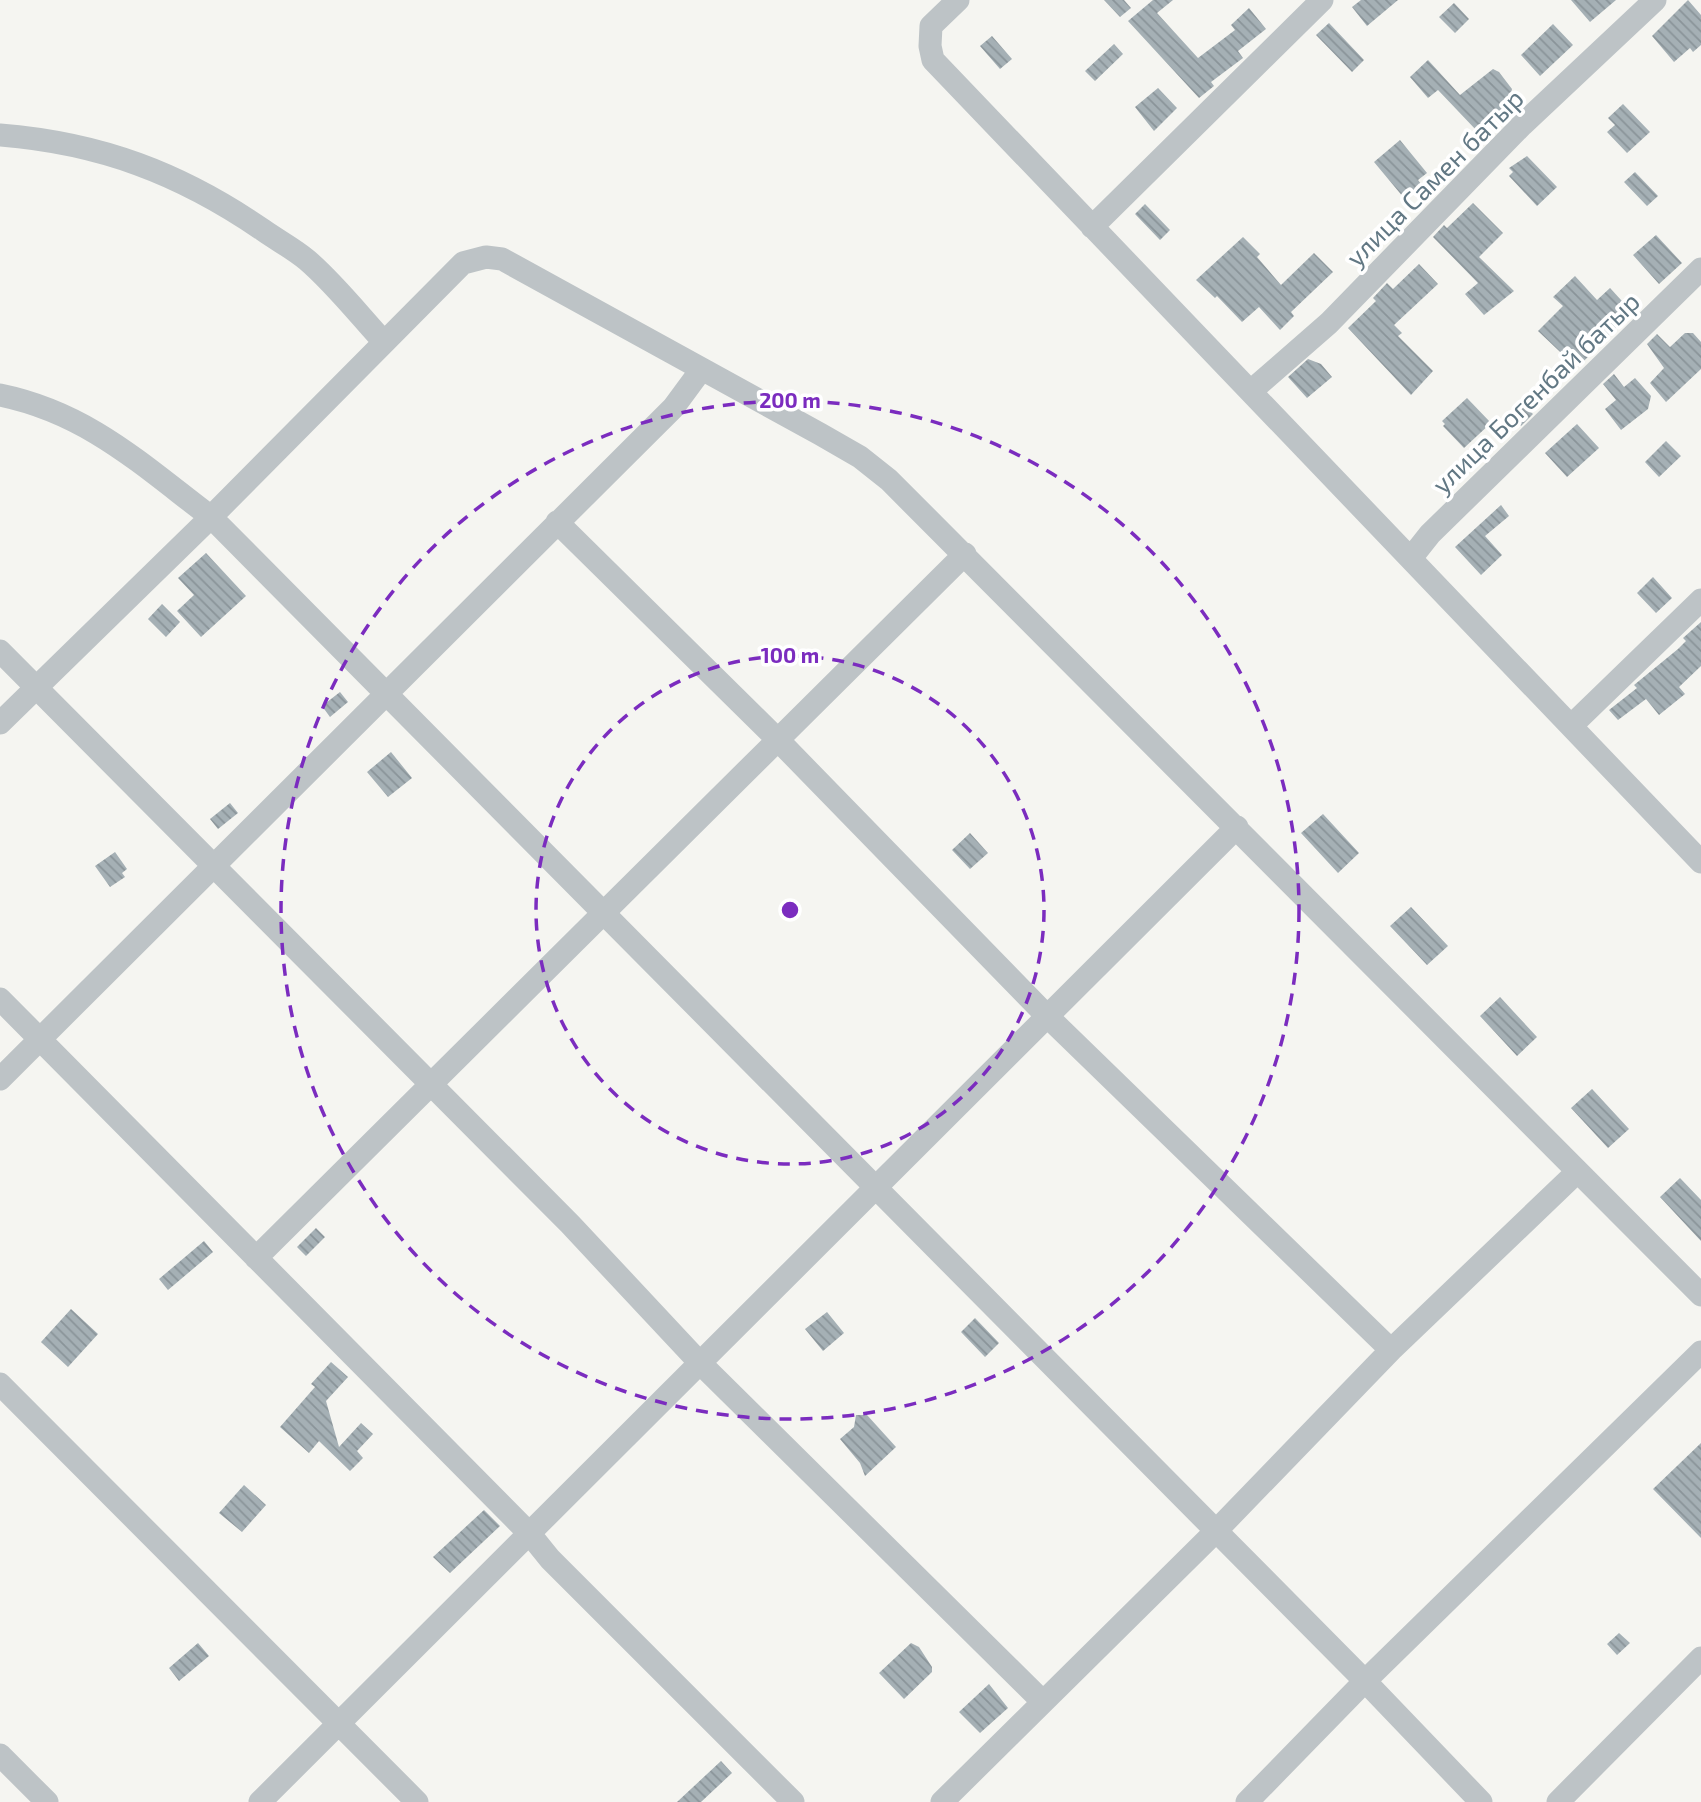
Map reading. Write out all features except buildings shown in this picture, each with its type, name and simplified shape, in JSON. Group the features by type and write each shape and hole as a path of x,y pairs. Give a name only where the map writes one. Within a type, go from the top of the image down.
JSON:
{"street":[{"path":"958,0 931,26 933,60 1701,862"},
{"path":"1092,227 1322,0"},
{"name":"улица Самен батыр","path":"1251,391 1329,323 1522,125 1655,0"},
{"path":"0,135 33,137 133,160 220,202 307,260 384,342"},
{"path":"0,723 211,517 463,263 486,257 502,259 860,457 888,480 1237,827 1576,1173 1701,1295"},
{"name":"улица Богенбай батыр","path":"1411,558 1430,534 1701,269"},
{"path":"0,1079 673,408 701,370"},
{"path":"0,395 55,411 96,430 135,456 211,517 1365,1681 1459,1791 1481,1802"},
{"path":"557,522 779,741 1047,1016 1391,1350"},
{"path":"256,1258 965,554"},
{"path":"1571,726 1701,600"},
{"path":"0,651 570,1224 700,1363 1041,1700"},
{"path":"260,1802 1237,827"},
{"path":"0,999 104,1107 530,1533 550,1559 793,1802"},
{"path":"942,1802 1041,1700 1216,1532 1391,1350 1576,1173"},
{"path":"1247,1802 1365,1681 1701,1352"},
{"path":"0,1384 416,1802"},
{"path":"1558,1802 1700,1662"},
{"path":"0,1755 47,1802"}]}
